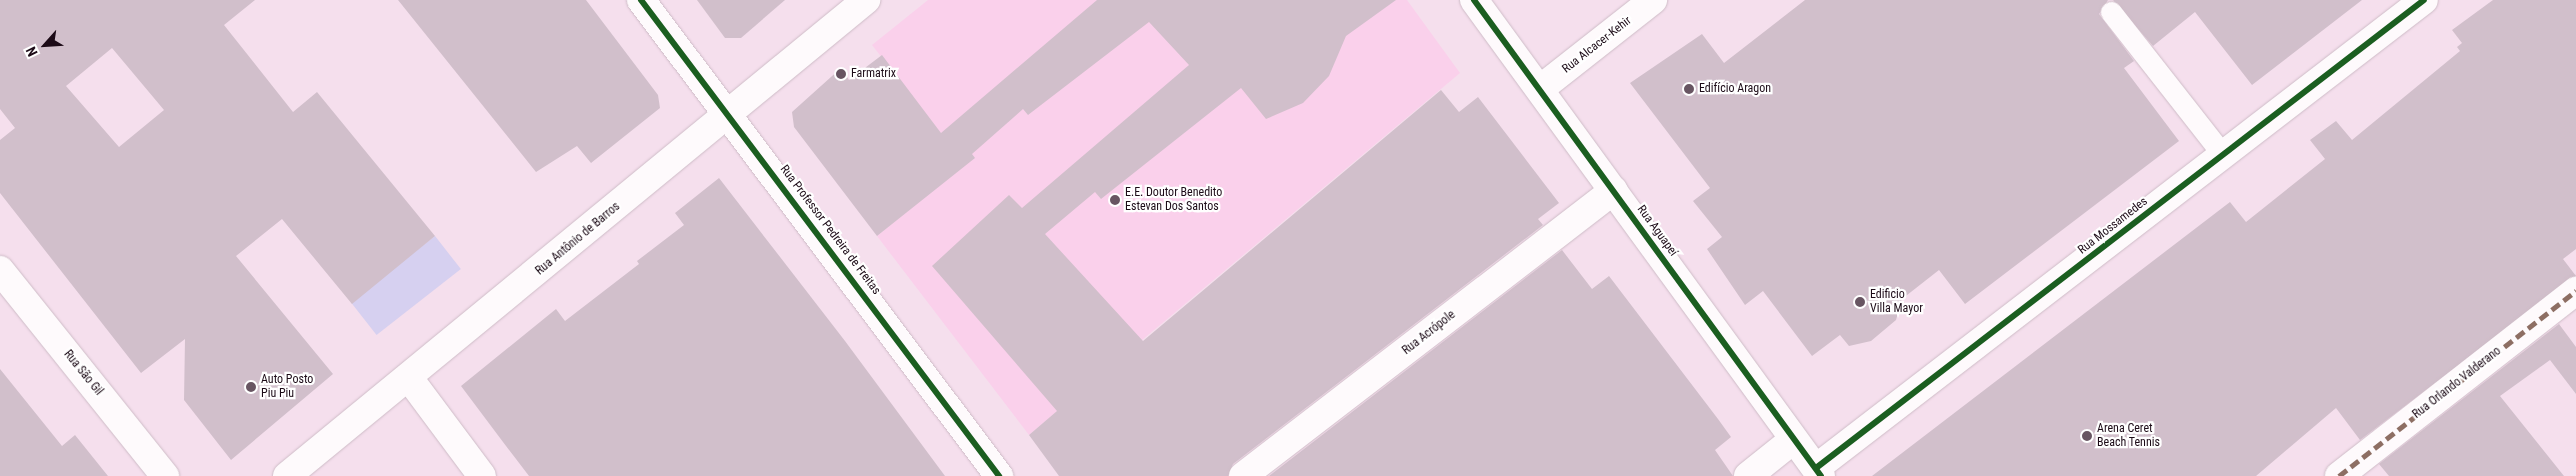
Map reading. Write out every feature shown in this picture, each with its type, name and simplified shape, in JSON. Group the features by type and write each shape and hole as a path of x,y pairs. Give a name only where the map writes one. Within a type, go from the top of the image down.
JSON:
{"street":[{"name":"Rua Professor Pedreira de Freitas","path":"641,0 998,476"},
{"name":"Rua Antônio de Barros","path":"287,476 409,378 866,0"},
{"name":"Rua Aguapeí","path":"1474,0 1818,472"},
{"name":"Rua Alcacer-Kehir","path":"1540,89 1653,0"},
{"name":"Rua Mossamedes","path":"1818,472 2424,0"},
{"name":"Rua Acrópole","path":"1243,476 1614,190"},
{"name":"Rua São Gil","path":"0,270 165,476"},
{"name":"Rua Orlando Valderano","path":"2338,476 2576,291"},
{"path":"409,378 482,476"},
{"path":"1748,476 1793,440"}],"lane":[{"path":"2111,12 2223,155"}],"shaded area":[{"name":"E.E. Doutor Benedito Estevan Dos Santos","path":"928,0 1407,0 1460,73 1029,435 877,236 965,164 872,45"},
{"path":"435,236 461,269 377,335 351,302"}],"building":[{"path":"0,0 255,0 224,25 293,112 317,92 435,236 352,304 282,219 236,256 333,374 231,460 184,400 185,339 141,373 0,193 0,140 15,128 0,109","holes":["112,48 164,110 119,147 66,86"]},
{"path":"398,0 586,0 658,95 660,108 591,163 577,146 536,172"},
{"path":"697,0 785,0 741,38 725,38"},
{"path":"1097,0 1396,0 1346,36 1329,76 1303,103 1266,119 1241,88 1101,199 1095,192 1045,234 1143,341 1441,90 1459,112 1478,97 1559,203 1538,219 1543,225 1233,464 1228,476 1059,476 1029,435 1057,411 932,266 1009,195 1022,208 1189,65 1149,22 1028,115 1023,109 972,154 975,158 877,236 794,127 792,112 841,68 849,80 882,55 941,133"},
{"path":"1805,0 2108,0 2099,14 2134,61 2124,68 2179,141 1965,304 1939,270 1902,299 1896,320 1871,341 1849,346 1840,335 1812,356 1763,291 1745,305 1707,249 1722,237 1693,201 1710,188 1630,83 1702,34 1724,63"},
{"path":"2113,0 2362,0 2252,85 2195,12 2153,46"},
{"path":"2493,0 2576,0 2576,249 2563,259 2576,276 2360,440 2336,408 2256,476 1872,476 2230,202 2246,222 2325,159 2310,140 2336,121 2352,140 2460,51 2457,47 2462,43 2452,30"},
{"path":"719,178 845,341 945,476 529,476 503,442 461,386 556,309 565,321 639,264 637,261 684,225 675,213"},
{"path":"1562,250 1592,289 1609,276 1718,419 1731,437 1715,450 1733,476 1269,476"},
{"path":"2559,324 2576,347 2576,394 2550,360 2500,396 2564,476 2389,476 2379,464"},
{"path":"0,369 62,446 75,435 108,476 0,476"}],"marked path":[{"path":"2339,476 2576,291"}],"cycle path":[{"path":"641,0 999,476"},
{"path":"1474,0 1821,476"},
{"path":"1816,468 2424,0"}],"place":[{"name":"Farmatrix","path":"841,74"},
{"name":"Edifício Aragon","path":"1689,89"},
{"name":"E.E. Doutor Benedito Estevan Dos Santos","path":"1115,200"},
{"name":"Edificio Villa Mayor","path":"1860,302"},
{"name":"Auto Posto Piu Piu","path":"251,387"},
{"name":"Arena Ceret Beach Tennis","path":"2087,436"}]}
